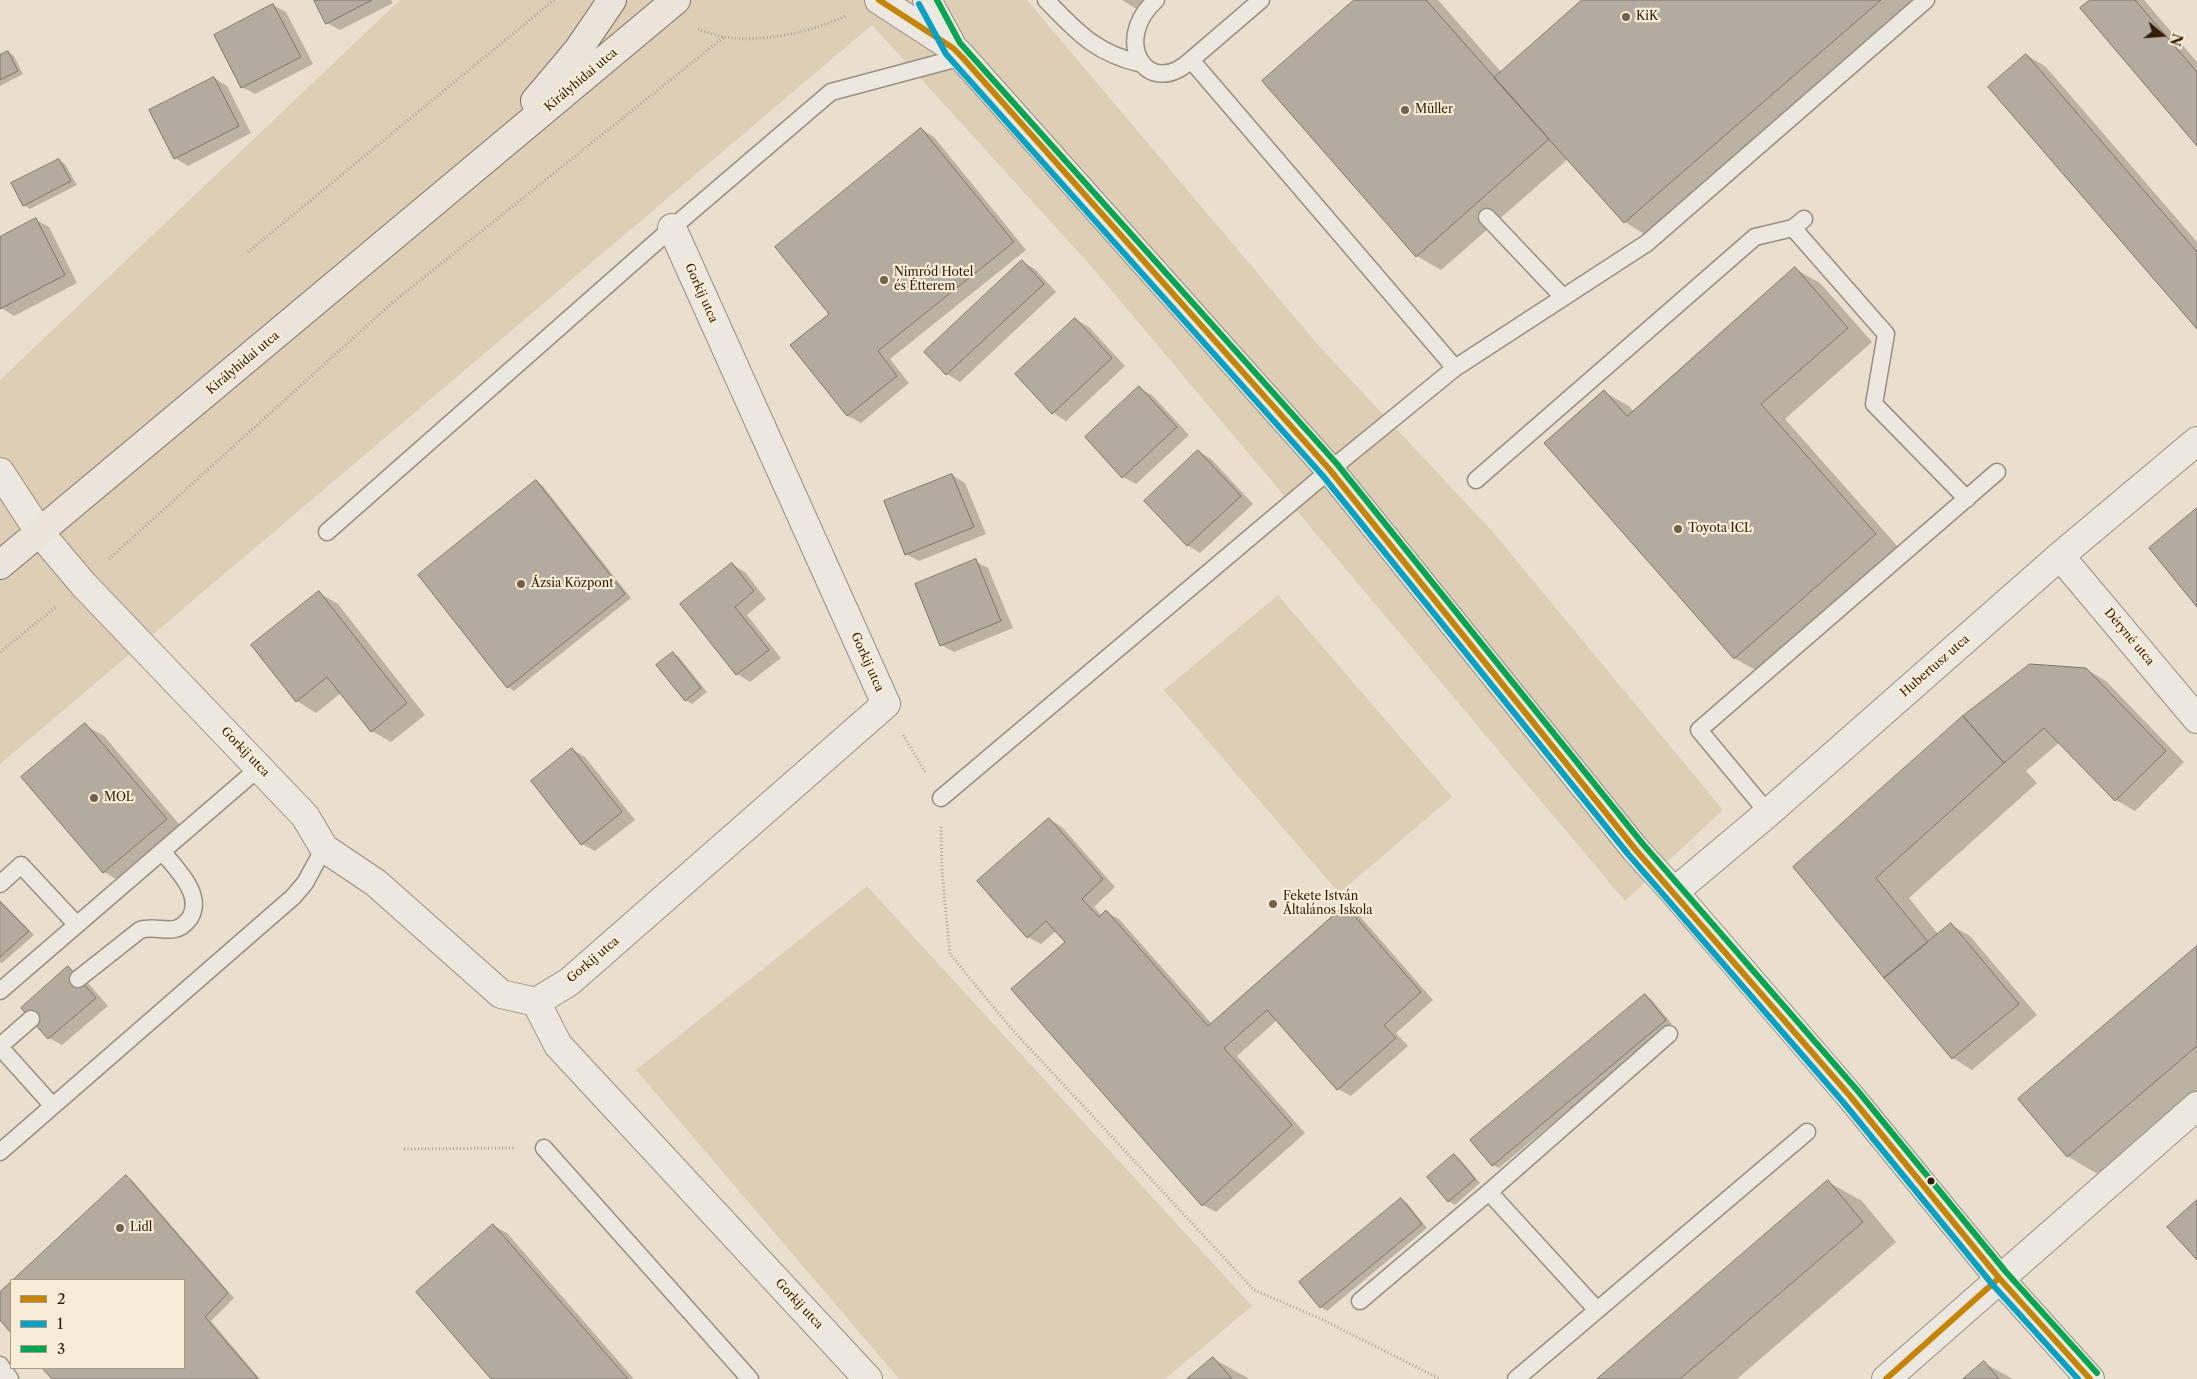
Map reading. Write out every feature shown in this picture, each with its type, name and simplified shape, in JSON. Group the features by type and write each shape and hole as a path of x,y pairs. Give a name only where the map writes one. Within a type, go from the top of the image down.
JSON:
{"main road":[{"name":"Királyhidai utca","path":"485,160 578,50 612,0"},
{"name":"Királyhidai utca","path":"0,565 671,4"}],"street":[{"path":"879,0 958,52"},
{"path":"927,0 958,52 1330,470 1635,849 1850,1096 1999,1278 2090,1379"},
{"name":"Gorkij utca","path":"0,472 40,533 84,585 305,816 324,848 376,883 501,994 536,1002 569,982 886,704 672,228"},
{"name":"Hubertusz utca","path":"1674,892 2060,556 2197,441"},
{"name":"Déryné utca","path":"2060,556 2197,719"},
{"name":"Gorkij utca","path":"536,1002 558,1044 868,1379"},
{"path":"1886,1379 2197,1106"}],"lane":[{"path":"1046,0 1075,30 1103,51 1120,59 1142,64"},
{"path":"1156,0 1142,18 1136,32 1136,55 1142,64 1151,71 1172,72 1182,69 1261,0"},
{"path":"941,798 1330,470 1456,368 1562,296 1647,243 1926,0"},
{"path":"327,532 672,228 831,92 958,52"},
{"path":"1191,60 1456,368"},
{"path":"1487,217 1562,296"},
{"path":"1476,480 1755,237 1799,223 1886,334 1874,404 1967,499"},
{"path":"1768,812 1699,730 1997,472"},
{"path":"0,991 260,767"},
{"path":"0,1152 293,897 305,882 324,848"},
{"path":"78,979 140,930 148,928 175,929 188,920 193,906 190,888 162,851"},
{"path":"0,884 22,865 77,925"},
{"path":"31,1019 0,1046 52,1105"},
{"path":"1360,1301 1489,1192 1669,1034"},
{"path":"1516,1379 1807,1132"},
{"path":"544,1148 750,1379"},
{"path":"1489,1192 1597,1310"},
{"path":"0,1365 10,1379"}],"path":[{"path":"248,252 554,0"},
{"path":"671,4 693,28 724,37 750,39 817,27 850,14"},
{"path":"0,652 84,585 115,552 392,303 724,37"},
{"path":"886,704 941,798 942,872 950,954 1008,1026 1254,1290 1319,1318 1440,1379"},
{"path":"404,1149 544,1148"}],"shaded area":[{"path":"400,0 1027,0 1319,346 1492,531 1723,810 1625,901 1090,265 872,25 0,764 0,380"},
{"path":"1278,595 1452,797 1339,893 1164,690"},
{"path":"867,886 1252,1306 1165,1379 899,1379 636,1070"}],"building":[{"path":"314,0 372,0 326,24"},
{"name":"Müller","path":"1354,0 1426,0 1549,139 1416,257 1262,81"},
{"path":"1582,0 1881,0 1624,223 1494,78"},
{"path":"2090,0 2135,0 2197,72 2197,146 2080,8"},
{"path":"273,4 301,57 241,88 214,35"},
{"path":"8,51 18,71 0,80 0,55"},
{"path":"2026,54 2197,252 2197,329 1988,87"},
{"path":"214,77 239,126 174,159 149,110"},
{"name":"Nimród Hotel és Étterem","path":"921,128 1014,242 878,351 897,376 847,416 790,345 829,314 775,247"},
{"path":"59,159 71,181 23,206 11,183"},
{"path":"36,218 65,275 0,309 0,237"},
{"path":"1022,260 1044,284 946,375 924,352"},
{"path":"1795,267 1848,328 1761,404 1876,534 1734,659 1544,443 1604,390 1627,416"},
{"path":"1075,318 1112,358 1052,414 1015,374"},
{"path":"1139,386 1177,427 1122,478 1085,437"},
{"path":"1198,450 1241,496 1187,546 1144,501"},
{"path":"952,474 974,527 905,555 884,501"},
{"name":"Ázsia Központ","path":"536,480 625,594 507,688 418,575"},
{"path":"2197,508 2197,607 2149,548"},
{"path":"976,559 1001,621 940,646 915,584"},
{"path":"732,563 754,591 735,607 769,650 736,675 680,604"},
{"path":"319,591 407,703 371,732 327,677 296,702 251,645"},
{"path":"673,652 701,688 685,701 656,665"},
{"path":"2030,664 2086,668 2166,751 2115,801 2044,728 2004,763 1963,716"},
{"path":"1963,716 2004,763 1876,878 1928,942 1884,978 1793,867"},
{"name":"MOL","path":"85,723 167,819 103,873 21,777"},
{"path":"572,748 622,812 581,845 531,781"},
{"path":"1049,818 1103,879 1082,899 1099,917 1106,910 1208,1026 1345,905 1421,992 1384,1025 1396,1038 1337,1090 1267,1010 1224,1048 1292,1125 1202,1206 1011,989 1065,942 1046,921 1027,938 977,881"},
{"path":"0,902 29,931 0,957"},
{"path":"1951,923 2019,1004 1952,1059 1884,978"},
{"path":"2197,946 2197,1046 2067,1157 2018,1099"},
{"path":"68,966 96,998 48,1039 21,1008"},
{"path":"1645,994 1666,1020 1492,1166 1470,1140"},
{"path":"1454,1154 1475,1179 1448,1202 1427,1177"},
{"name":"Lidl","path":"126,1175 228,1293 205,1317 258,1379 52,1379 43,1369 185,1369 185,1279 14,1279"},
{"path":"1828,1180 1863,1222 1680,1379 1597,1379"},
{"path":"1401,1198 1422,1224 1320,1308 1299,1282"},
{"path":"2197,1200 2197,1260 2167,1227"},
{"path":"493,1224 628,1379 491,1379 416,1292"},
{"path":"10,1283 10,1332 0,1320 0,1292"},
{"path":"1213,1357 1232,1379 1187,1379"},
{"path":"1984,1361 1999,1379 1963,1379"}],"transit line":[{"name":"2","path":"879,0 953,48 962,57 1330,470 1635,849 1850,1096 1999,1278 2090,1379"},
{"name":"3","path":"937,0 960,43 1337,464 1642,843 1857,1090 2006,1272 2097,1373"},
{"name":"1","path":"919,4 946,54 1323,476 1628,854 1843,1102 1992,1284 2078,1379"},
{"name":"2","path":"1886,1379 1999,1278"}],"place":[{"name":"KiK","path":"1626,17"},
{"name":"Müller","path":"1405,110"},
{"name":"Nimród Hotel és Étterem","path":"884,280"},
{"name":"Toyota ICL","path":"1678,529"},
{"name":"Ázsia Központ","path":"521,584"},
{"name":"MOL","path":"94,798"},
{"name":"Fekete István Általános Iskola","path":"1273,904"},
{"name":"Lidl","path":"120,1228"}]}
